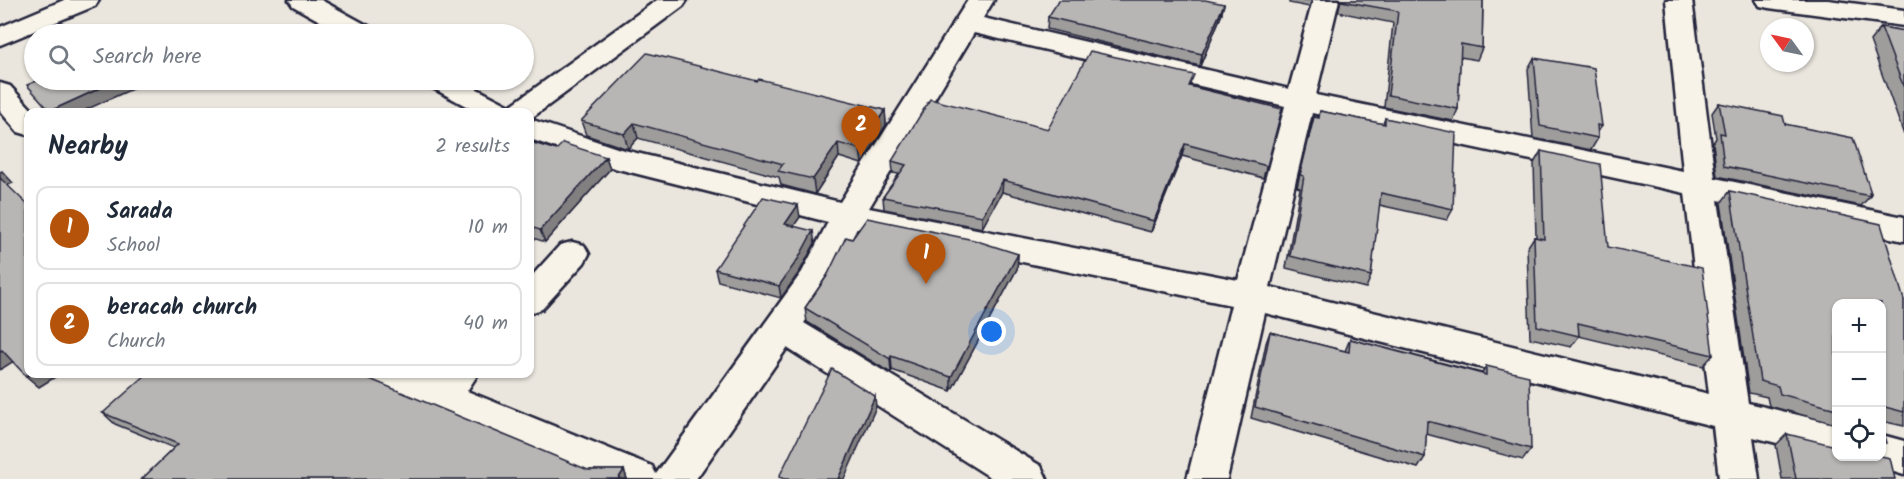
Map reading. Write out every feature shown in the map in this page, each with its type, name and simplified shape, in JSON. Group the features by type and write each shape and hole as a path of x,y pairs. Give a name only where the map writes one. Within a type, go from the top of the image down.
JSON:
{"street":[{"path":"30,24 86,0"},
{"path":"302,0 344,24"},
{"path":"526,108 674,0"},
{"path":"1207,479 1326,0"},
{"path":"1679,0 1700,186 1739,479"},
{"path":"1769,0 1904,18"},
{"path":"673,479 815,280 849,215 974,11 1302,101 1904,229"},
{"path":"0,37 24,27"},
{"path":"458,90 492,108"},
{"path":"0,92 24,120"},
{"path":"534,130 614,158 849,215 1251,296 1832,440"},
{"path":"534,296 572,254"},
{"path":"782,327 1027,479"},
{"path":"408,378 449,385 639,479"},
{"path":"1886,453 1904,458"}],"building":[{"path":"1059,0 1205,0 1224,4 1202,54 1048,17"},
{"path":"1342,0 1483,0 1482,48 1461,44 1458,109 1388,95 1398,11"},
{"path":"1881,27 1904,31 1904,88"},
{"path":"1090,51 1194,75 1189,86 1282,109 1267,166 1185,144 1154,221 1003,180 982,216 883,197 906,165 892,161 930,99 1048,129"},
{"path":"647,53 885,110 860,149 838,143 813,179 778,171 783,164 634,123 624,134 581,121"},
{"path":"1534,58 1594,68 1602,126 1597,125 1598,138 1540,126"},
{"path":"31,90 96,90 57,108 47,108"},
{"path":"1719,103 1783,116 1785,124 1853,138 1871,193 1869,193 1870,196 1724,166 1720,133 1725,134"},
{"path":"1320,111 1385,124 1385,118 1456,133 1453,209 1381,193 1371,276 1290,256 1304,176 1300,175 1314,117 1319,118"},
{"path":"534,143 556,150 563,143 606,157 540,230 534,228"},
{"path":"1541,151 1600,164 1608,247 1702,268 1713,355 1578,323 1579,336 1537,326 1534,237 1544,239"},
{"path":"0,178 24,201 24,374 2,350 0,351"},
{"path":"1730,191 1881,224 1904,300 1904,412 1886,407 1886,299 1832,299 1832,408 1780,394 1778,386 1760,381"},
{"path":"763,197 798,205 785,224 813,231 798,259 779,286 715,269"},
{"path":"867,218 974,240 1018,254 951,377 891,356 890,359 805,308 827,276 846,237 852,239"},
{"path":"1270,332 1349,352 1350,339 1486,375 1486,366 1529,376 1531,449 1427,421 1425,457 1255,407"},
{"path":"832,369 875,396 838,479 779,477"},
{"path":"142,378 368,378 588,470 624,470 618,479 142,479 178,444 103,413"},
{"path":"1787,434 1832,445 1832,461 1886,461 1886,457 1890,458 1895,479 1796,479"}],"place":[{"name":"beracah church","path":"861,156"},
{"name":"Sarada","path":"926,284"}]}
